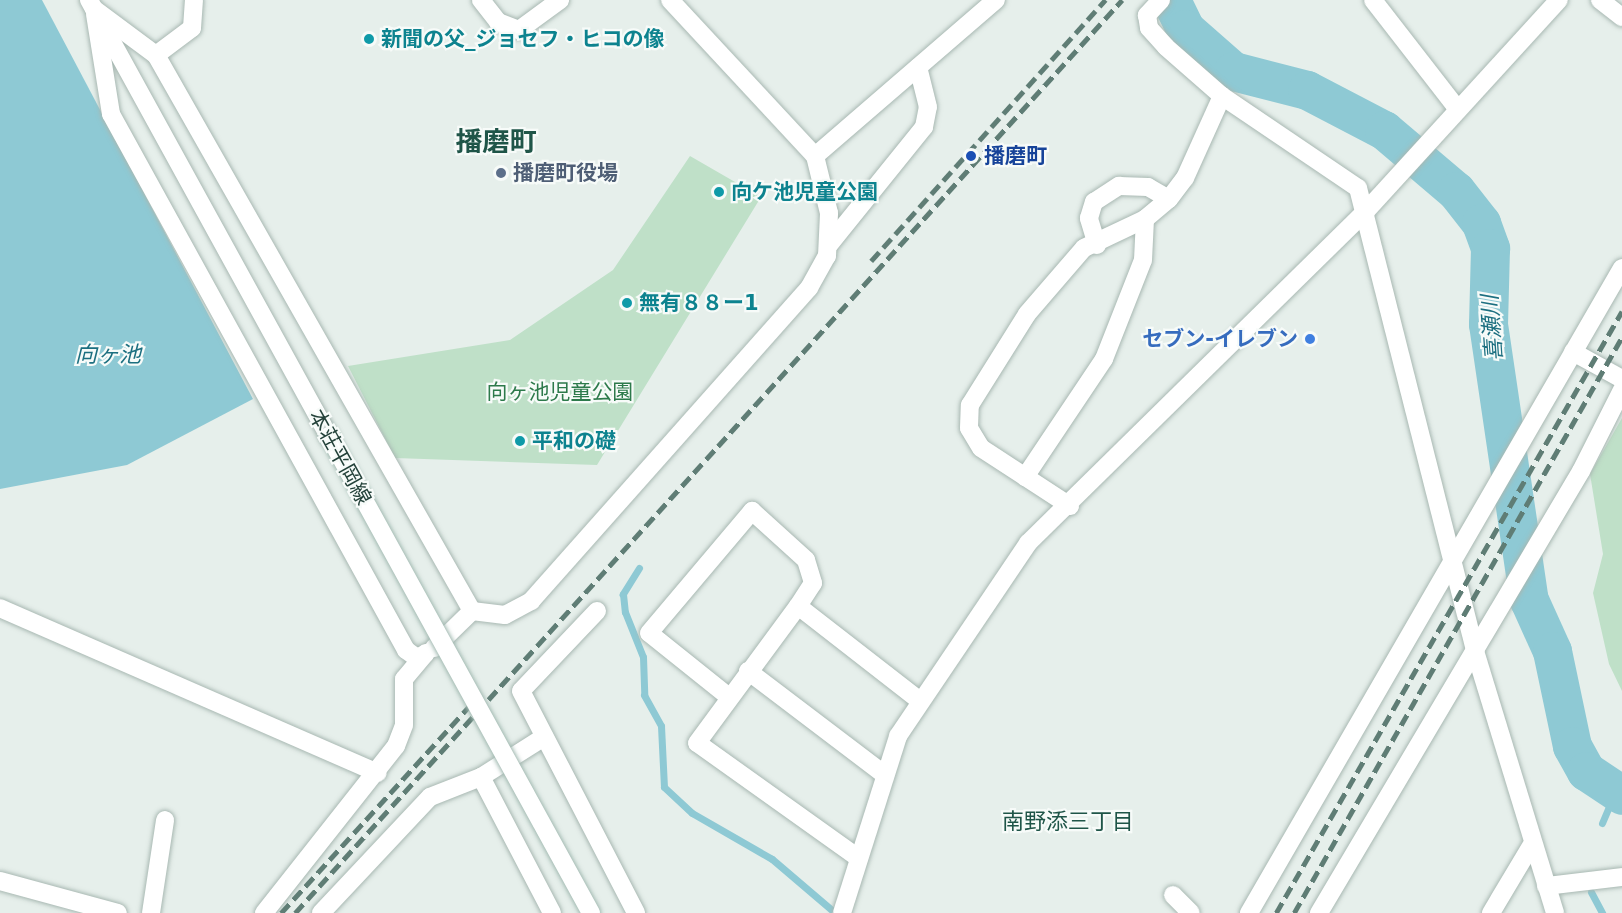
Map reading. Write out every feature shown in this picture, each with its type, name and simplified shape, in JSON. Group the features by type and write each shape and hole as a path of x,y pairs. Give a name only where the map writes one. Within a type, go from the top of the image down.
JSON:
{"street":[{"path":"156,55 192,28 194,0"},
{"path":"481,0 498,22 519,30 560,0"},
{"path":"670,0 815,156 829,213 828,246"},
{"path":"815,156 996,0"},
{"path":"1161,0 1147,15 1149,28 1222,96 1358,188 1366,211 1474,651 1531,846 1555,913"},
{"path":"1373,0 1456,107"},
{"path":"842,913 857,857 898,736 1028,543 1070,506 1366,211 1431,143 1456,107 1559,0"},
{"path":"1600,0 1622,17"},
{"path":"92,5 156,55 472,611"},
{"path":"92,5 111,114 410,656 430,651"},
{"name":"本荘平岡線","path":"92,5 591,913"},
{"path":"472,611 505,615 531,601 809,288 828,246 924,127 928,107 918,67"},
{"path":"1070,506 981,448 969,428 970,405 1027,314 1084,248 1097,245 1145,219 1169,199 1185,178 1222,96"},
{"path":"1097,245 1089,218 1095,202 1119,186 1148,188 1169,199"},
{"path":"829,213 843,217 859,210"},
{"path":"1025,477 1104,359 1143,260 1145,219"},
{"path":"1249,913 1622,268"},
{"path":"1573,352 1622,379"},
{"path":"1319,913 1581,471 1622,390"},
{"path":"729,697 649,633 752,511 806,560 813,583 698,743 857,857"},
{"path":"798,606 920,701"},
{"path":"0,608 378,773"},
{"path":"264,913 378,773 401,734 404,679 472,611"},
{"path":"597,611 522,691 636,913"},
{"path":"394,625 404,705"},
{"path":"748,672 885,775"},
{"path":"321,913 430,797 481,777 544,737"},
{"path":"481,777 552,913"},
{"path":"151,913 165,820"},
{"path":"1491,913 1531,846"},
{"path":"1546,886 1622,877"},
{"path":"1,884 118,913"},
{"path":"1173,895 1191,913"}],"green space":[{"name":"向ヶ池児童公園","path":"690,156 761,197 597,465 395,458 348,366 510,340 613,270"},
{"path":"1622,418 1622,691 1609,664 1593,593 1603,554 1590,474"}],"water":[{"name":"向ヶ池","path":"0,0 42,0 253,399 127,465 0,489"}],"waterway":[{"name":"喜瀬川","path":"1171,0 1185,29 1233,71 1307,90 1384,130 1456,191 1481,223 1490,248 1488,324 1529,600 1552,651 1572,746 1586,771 1622,795"},
{"path":"639,568 623,594 625,612 643,657 644,695 661,726 664,787 692,813 772,859 834,912"},
{"path":"1602,823 1615,792"},
{"path":"1591,892 1602,913"}],"railway":[{"path":"871,261 1105,0"},
{"path":"295,913 1122,0"},
{"path":"1276,913 1622,311"},
{"path":"1294,913 1622,337"},
{"path":"281,913 473,702"}],"place":[{"name":"新聞の父_ジョセフ・ヒコの像","path":"369,39"},
{"name":"播磨町","path":"971,156"},
{"name":"播磨町役場","path":"501,173"},
{"name":"向ケ池児童公園","path":"719,192"},
{"name":"無有８８ー1","path":"627,303"},
{"name":"セブン-イレブン","path":"1310,339"},
{"name":"平和の礎","path":"520,441"}],"district":[{"name":"播磨町","path":"496,142"},
{"name":"南野添三丁目","path":"1068,822"}]}
